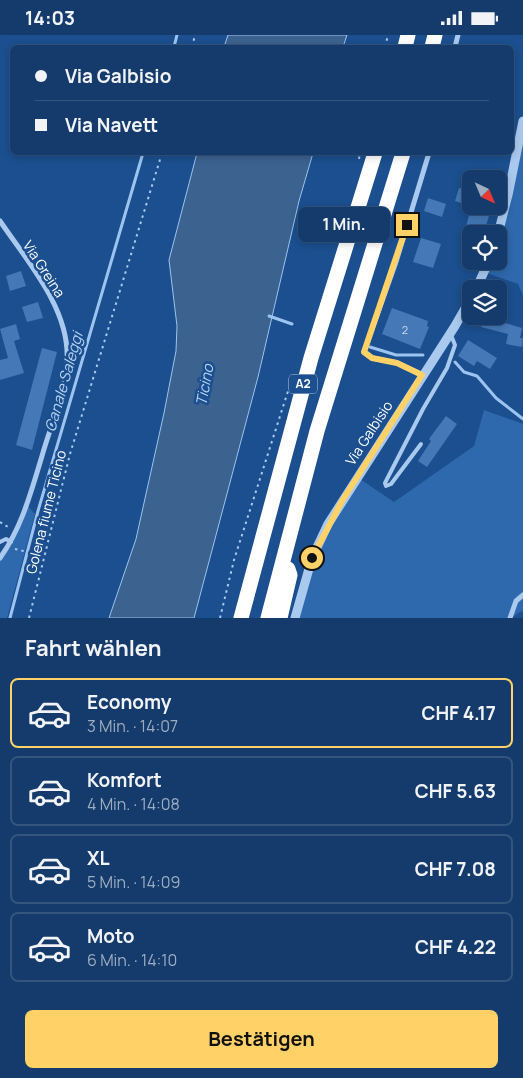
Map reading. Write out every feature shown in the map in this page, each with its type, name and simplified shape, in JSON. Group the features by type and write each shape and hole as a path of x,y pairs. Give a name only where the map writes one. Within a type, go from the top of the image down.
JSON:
{"highway":[{"name":"A2","path":"241,618 311,358 374,155"},
{"name":"A2","path":"268,618 317,431 402,155"},
{"name":"A2","path":"280,618 290,575 284,558"}],"street":[{"path":"500,225 523,121"},
{"path":"422,375 397,363 372,358 364,352 396,262 428,155"},
{"name":"Via Greina","path":"0,221 44,285 55,306 63,331 67,356 62,387 27,505 11,541 0,558"},
{"name":"Via Galbisio","path":"295,618 312,558 328,524 462,314"},
{"path":"510,618 516,601 523,595"}],"lane":[{"path":"421,444 391,484 386,486 423,409 447,368 455,345 451,333"},
{"path":"0,542 6,539 11,541"}],"path":[{"name":"Golena fiume Ticino","path":"29,618 70,454 161,155"},
{"path":"22,551 44,556"}],"shaded area":[{"path":"523,133 523,295 518,284 484,272 485,270 507,270 507,225 501,225 504,215 508,215 508,196"},
{"path":"484,410 523,424 523,610 511,618 295,618 312,558 357,477 394,502 474,446"},
{"path":"27,505 35,514 7,618 0,618 0,558"}],"water":[{"path":"228,35 347,35 344,45 225,45"},
{"name":"Ticino","path":"196,155 312,155 299,201 258,377 194,618 109,618 136,539 176,351 177,326 169,260"}],"building":[{"path":"459,188 462,189 462,203 455,201"},
{"path":"428,198 446,204 442,217 424,211"},
{"path":"469,215 489,216 486,225 466,225"},
{"path":"421,238 441,244 433,268 413,262"},
{"path":"21,271 26,286 10,291 6,276"},
{"path":"38,302 43,318 27,322 22,307"},
{"path":"392,308 428,321 427,326 429,327 420,349 382,334"},
{"path":"16,324 20,339 14,341 24,373 0,380 0,360 8,358 0,329"},
{"path":"507,324 522,328 520,338 523,338 522,347 506,344 508,334 481,327 482,325"},
{"path":"468,340 497,358 490,369 477,361 474,366 458,356"},
{"path":"42,348 57,352 32,450 16,445"},
{"path":"446,416 457,424 427,467 418,461 431,441 429,439"}],"waterway":[{"name":"Canale Saleggi","path":"174,45 177,35"},
{"name":"Canale Saleggi","path":"10,618 38,511 142,155"},
{"path":"269,316 292,324"},
{"path":"370,347 396,355 423,355"},
{"path":"455,362 464,372 477,376 496,398 523,419"}],"route":[{"path":"312,558 328,524 422,375 397,363 372,358 364,352 407,225"}]}
